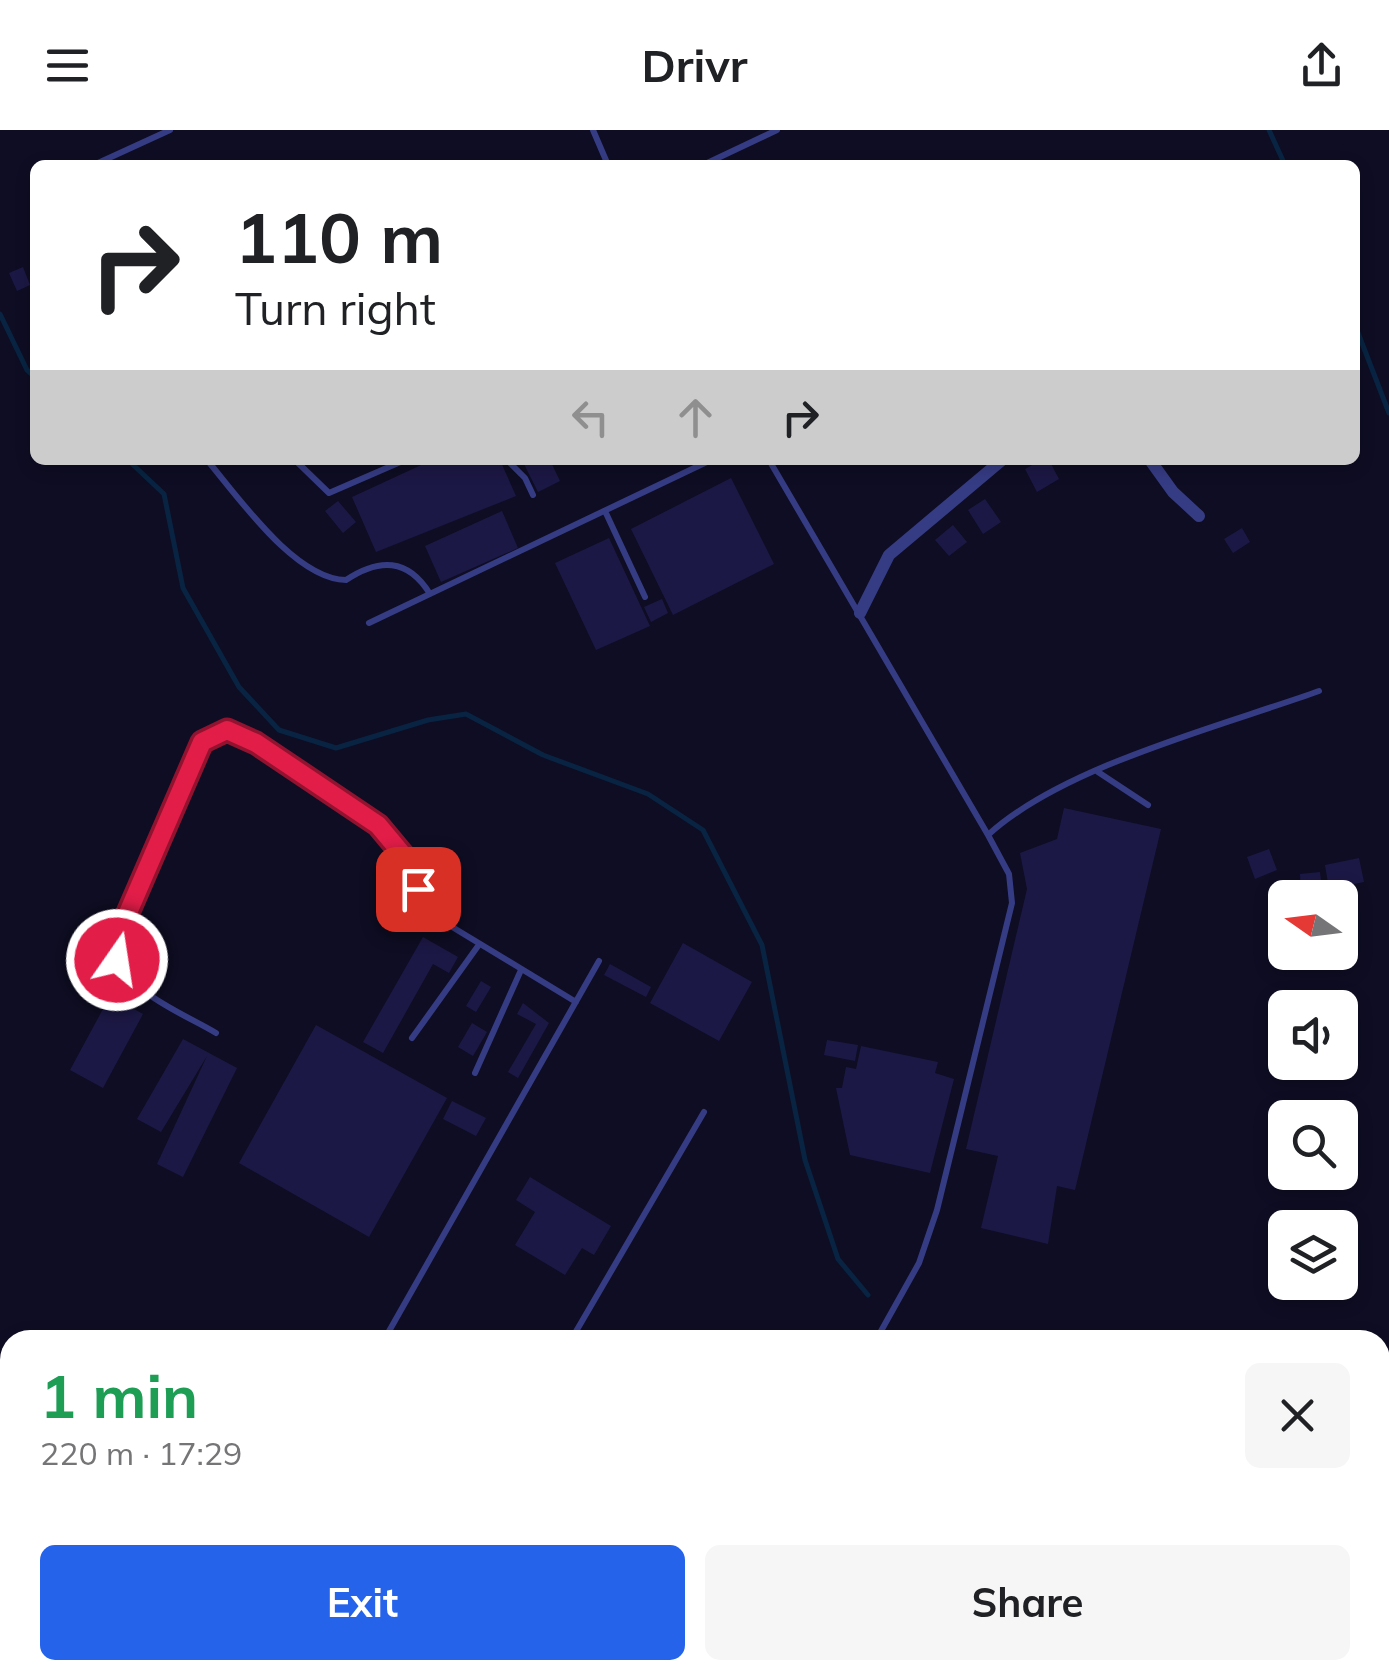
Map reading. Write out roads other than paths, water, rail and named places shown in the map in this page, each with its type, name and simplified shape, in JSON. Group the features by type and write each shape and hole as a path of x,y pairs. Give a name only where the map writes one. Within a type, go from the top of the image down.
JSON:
{"street":[{"path":"860,613 888,555 996,465"},
{"path":"1154,465 1173,492 1199,516"}],"lane":[{"path":"105,160 170,130"},
{"path":"592,130 606,160"},
{"path":"714,160 777,130"},
{"path":"212,465 252,514 313,573 328,580 346,580 365,568 402,567 417,574 430,594"},
{"path":"300,465 329,494 394,465"},
{"path":"512,465 525,478 533,495"},
{"path":"369,623 700,465"},
{"path":"773,465 1009,874 1012,903 937,1210 919,1263 882,1330"},
{"path":"604,511 645,596"},
{"path":"988,835 1024,808 1097,771 1319,691"},
{"path":"216,1033 126,978 117,960 124,922 202,742 227,730 240,734 378,825 408,861 424,906 478,946 576,1002"},
{"path":"1097,771 1148,805"},
{"path":"412,1038 478,946"},
{"path":"390,1330 599,961"},
{"path":"475,1073 520,970"},
{"path":"577,1330 704,1112"}],"waterway":[{"path":"1269,130 1283,160"},
{"path":"0,314 30,373"},
{"path":"1360,338 1389,413"},
{"path":"133,465 164,494 183,588 239,687 279,730 336,748 428,720 466,714 543,755 648,794 703,830 762,945 805,1160 838,1259 868,1295"}]}
